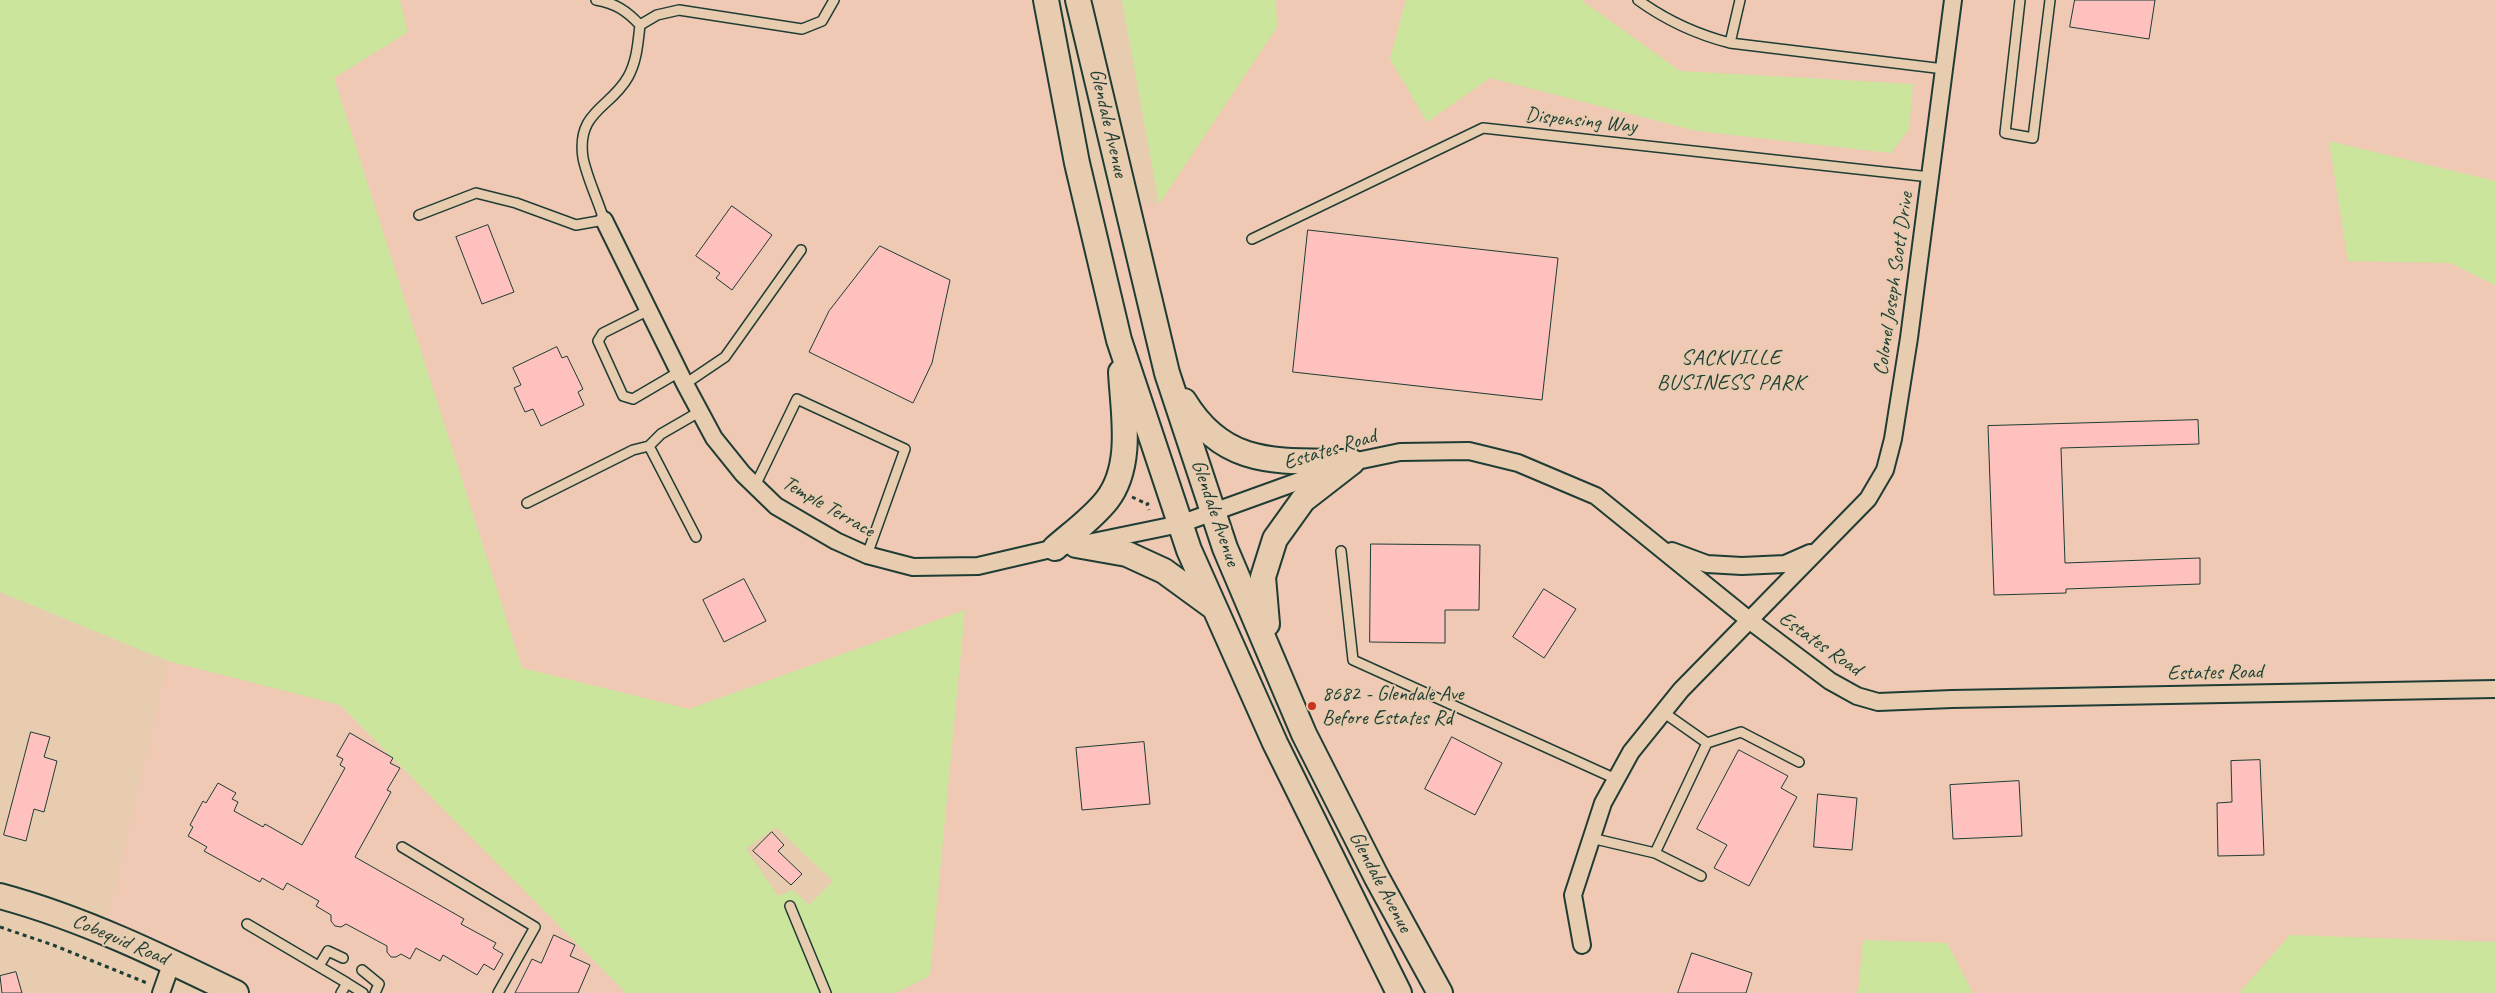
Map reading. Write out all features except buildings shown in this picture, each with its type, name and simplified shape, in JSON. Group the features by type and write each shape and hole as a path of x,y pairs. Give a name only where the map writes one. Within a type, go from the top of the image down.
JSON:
{"main road":[{"name":"Glendale Avenue","path":"1046,0 1077,163 1119,340 1180,524 1212,606 1280,752 1399,993"},
{"name":"Glendale Avenue","path":"1078,0 1167,373 1225,548 1304,734 1377,878 1440,993"},
{"path":"1066,546 1106,501 1116,484 1125,447 1119,340"},
{"path":"1167,373 1189,409 1207,431 1242,454 1279,460 1352,462"},
{"path":"1274,661 1264,611 1262,577 1275,538 1303,500 1352,462"},
{"path":"1066,546 1127,554 1164,571 1212,606"},
{"name":"Cobequid Road","path":"0,896 73,920 172,962 236,993"}],"street":[{"name":"Colonel Joseph Scott Drive","path":"1582,945 1573,895 1603,803 1631,752 1681,690 1868,499 1885,470 1894,439 1908,347 1953,0"},
{"name":"Temple Terrace","path":"604,220 682,378 714,438 755,486 776,506 836,541 866,555 913,567 978,566 1066,546 1157,530 1214,512"},
{"name":"Estates Road","path":"1214,512 1352,462 1400,452 1469,451 1518,463 1596,496 1749,620 1830,681 1857,696 1878,702 1952,699 2495,690"},
{"name":"Colonel Joseph Scott Drive","path":"1657,544 1707,564 1742,566 1785,564 1819,549"},
{"path":"162,991 172,962"}],"lane":[{"path":"419,215 476,193 516,203 576,225 604,220 583,157 585,130 592,114 628,78 636,58 640,25 628,12 610,2 596,0"},
{"path":"640,25 657,15 679,10 802,29 822,21 834,0"},
{"path":"1638,0 1674,23 1700,35 1730,43 1944,69"},
{"path":"1730,43 1740,0"},
{"path":"2020,0 2004,133 2033,138 2050,0"},
{"name":"Dispensing Way","path":"1252,240 1483,128 1930,177"},
{"path":"649,310 603,333 598,341 623,396 633,399 725,357 802,250"},
{"path":"755,486 796,399 905,449 866,555"},
{"path":"527,503 632,450 649,446 661,434 700,412"},
{"path":"649,446 696,537"},
{"path":"1341,551 1353,660 1616,779"},
{"path":"1663,712 1707,743"},
{"path":"1656,854 1707,743 1741,732 1799,762"},
{"path":"1592,838 1656,854 1701,876"},
{"path":"402,847 534,927 498,993"},
{"path":"790,906 826,993"},
{"path":"247,924 363,993"},
{"path":"319,966 328,951 343,958"},
{"path":"362,970 379,984 374,993"},
{"path":"341,993 347,983"}],"path":[{"path":"1150,510 1147,504 1152,502"},
{"path":"0,927 54,945 162,991"}],"shaded area":[{"path":"400,0 1037,0 1088,198 1159,204 1277,27 1276,0 1406,0 1390,59 1427,122 1490,78 1697,131 1891,153 1913,84 1680,71 1581,0 2495,0 2495,181 2329,142 2348,261 2451,263 2495,285 2495,942 2290,935 2239,993 1973,993 1947,943 1864,940 1858,993 895,993 930,976 689,709 522,668 334,78 408,32"},
{"path":"168,661 340,705 626,993 205,993 101,945"}],"green space":[{"path":"0,0 400,0 408,32 334,78 522,668 689,709 965,610 930,976 895,993 626,993 340,705 168,661 0,592","holes":["776,827 833,881 809,905 793,890 778,896 746,849"]},
{"path":"1122,0 1276,0 1277,27 1159,204"},
{"path":"1406,0 1581,0 1680,71 1913,84 1909,129 1891,153 1697,131 1490,78 1427,122 1390,59"},
{"path":"2329,141 2495,181 2495,285 2450,263 2348,261"},
{"path":"2290,935 2495,942 2495,993 2239,993"},
{"path":"1863,940 1947,943 1973,993 1858,993"}],"place":[{"name":"8682 - Glendale Ave Before Estates Rd","path":"1312,706"}],"district":[{"name":"SACKVILLE BUSINESS PARK","path":"1731,370"}]}
